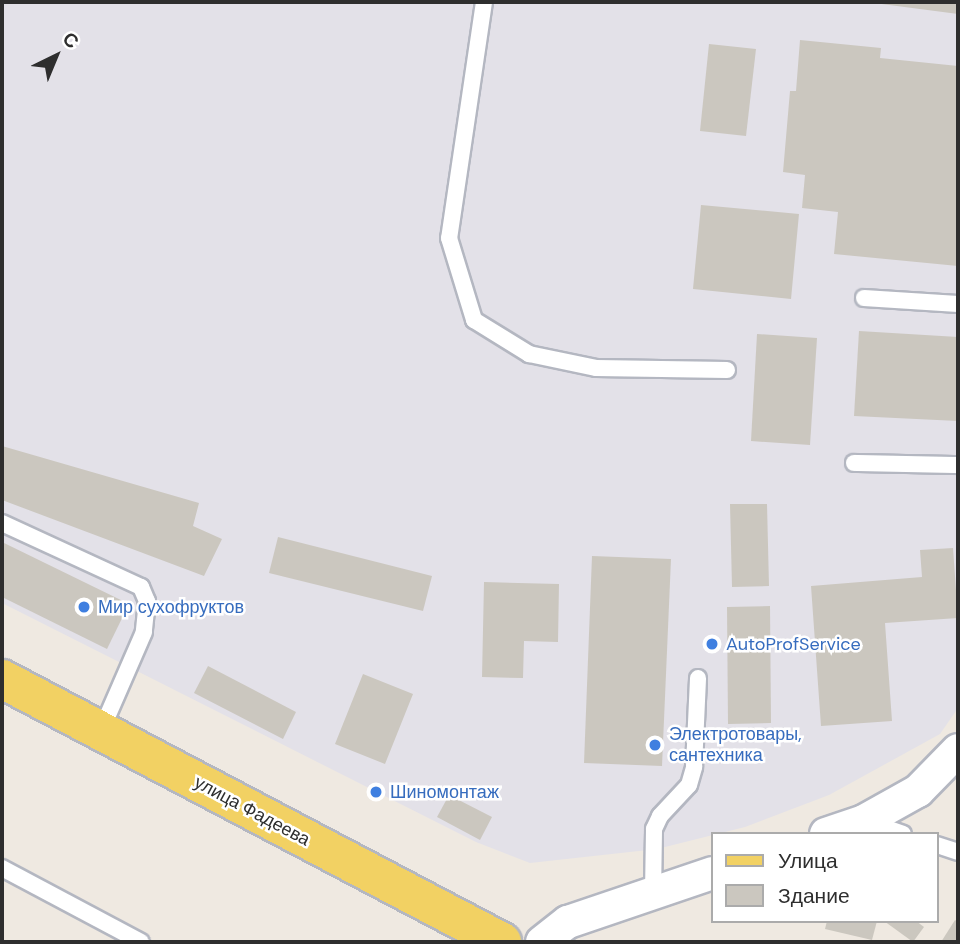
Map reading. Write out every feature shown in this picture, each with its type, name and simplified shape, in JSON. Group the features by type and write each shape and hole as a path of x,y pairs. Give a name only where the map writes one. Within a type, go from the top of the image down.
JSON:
{"main road":[{"name":"улица Фадеева","path":"2,679 502,942"}],"street":[{"path":"832,832 864,821 918,791 958,750"},
{"path":"542,942 568,922 712,873"}],"lane":[{"path":"484,2 449,238 474,320 529,354 596,368 727,370"},
{"path":"864,298 958,303"},
{"path":"854,463 958,465"},
{"path":"2,523 141,587 147,601 144,632 101,731"},
{"path":"653,894 654,829 660,816 689,785 694,767 698,678"},
{"path":"864,821 897,832"},
{"path":"939,846 958,852"},
{"path":"2,868 141,942"}],"shaded area":[{"path":"2,2 958,2 958,708 940,734 829,795 745,827 712,832 712,835 657,849 530,863 476,842 2,603"}],"building":[{"path":"958,2 958,14 874,3"},
{"path":"800,40 881,48 880,58 958,66 958,266 834,254 838,212 802,208 805,175 783,172 790,91 796,91"},
{"path":"709,44 756,49 746,136 700,131"},
{"path":"701,205 799,214 791,299 693,289"},
{"path":"859,331 958,337 958,421 854,416"},
{"path":"757,334 817,338 810,445 751,441"},
{"path":"2,446 199,503 193,526 222,539 204,576 2,500"},
{"path":"730,504 767,504 769,586 732,587"},
{"path":"278,537 432,576 423,611 269,573"},
{"path":"2,542 129,604 107,649 2,597"},
{"path":"953,548 958,618 885,623 892,721 821,726 811,586 922,577 920,550"},
{"path":"592,556 671,559 662,766 584,763"},
{"path":"484,582 559,584 558,642 524,641 523,678 482,677"},
{"path":"770,606 771,723 728,724 727,607"},
{"path":"208,666 296,712 283,739 194,693"},
{"path":"363,674 413,694 385,764 335,744"},
{"path":"449,795 492,817 480,840 437,817"},
{"path":"955,920 958,922 958,942 941,942"},
{"path":"826,923 876,923 872,940 825,929"},
{"path":"887,923 919,923 924,927 913,942"}],"place":[{"name":"Мир сухофруктов","path":"84,607"},
{"name":"AutoProfService","path":"712,644"},
{"name":"Электротовары, сантехника","path":"655,745"},
{"name":"Шиномонтаж","path":"376,792"}]}
